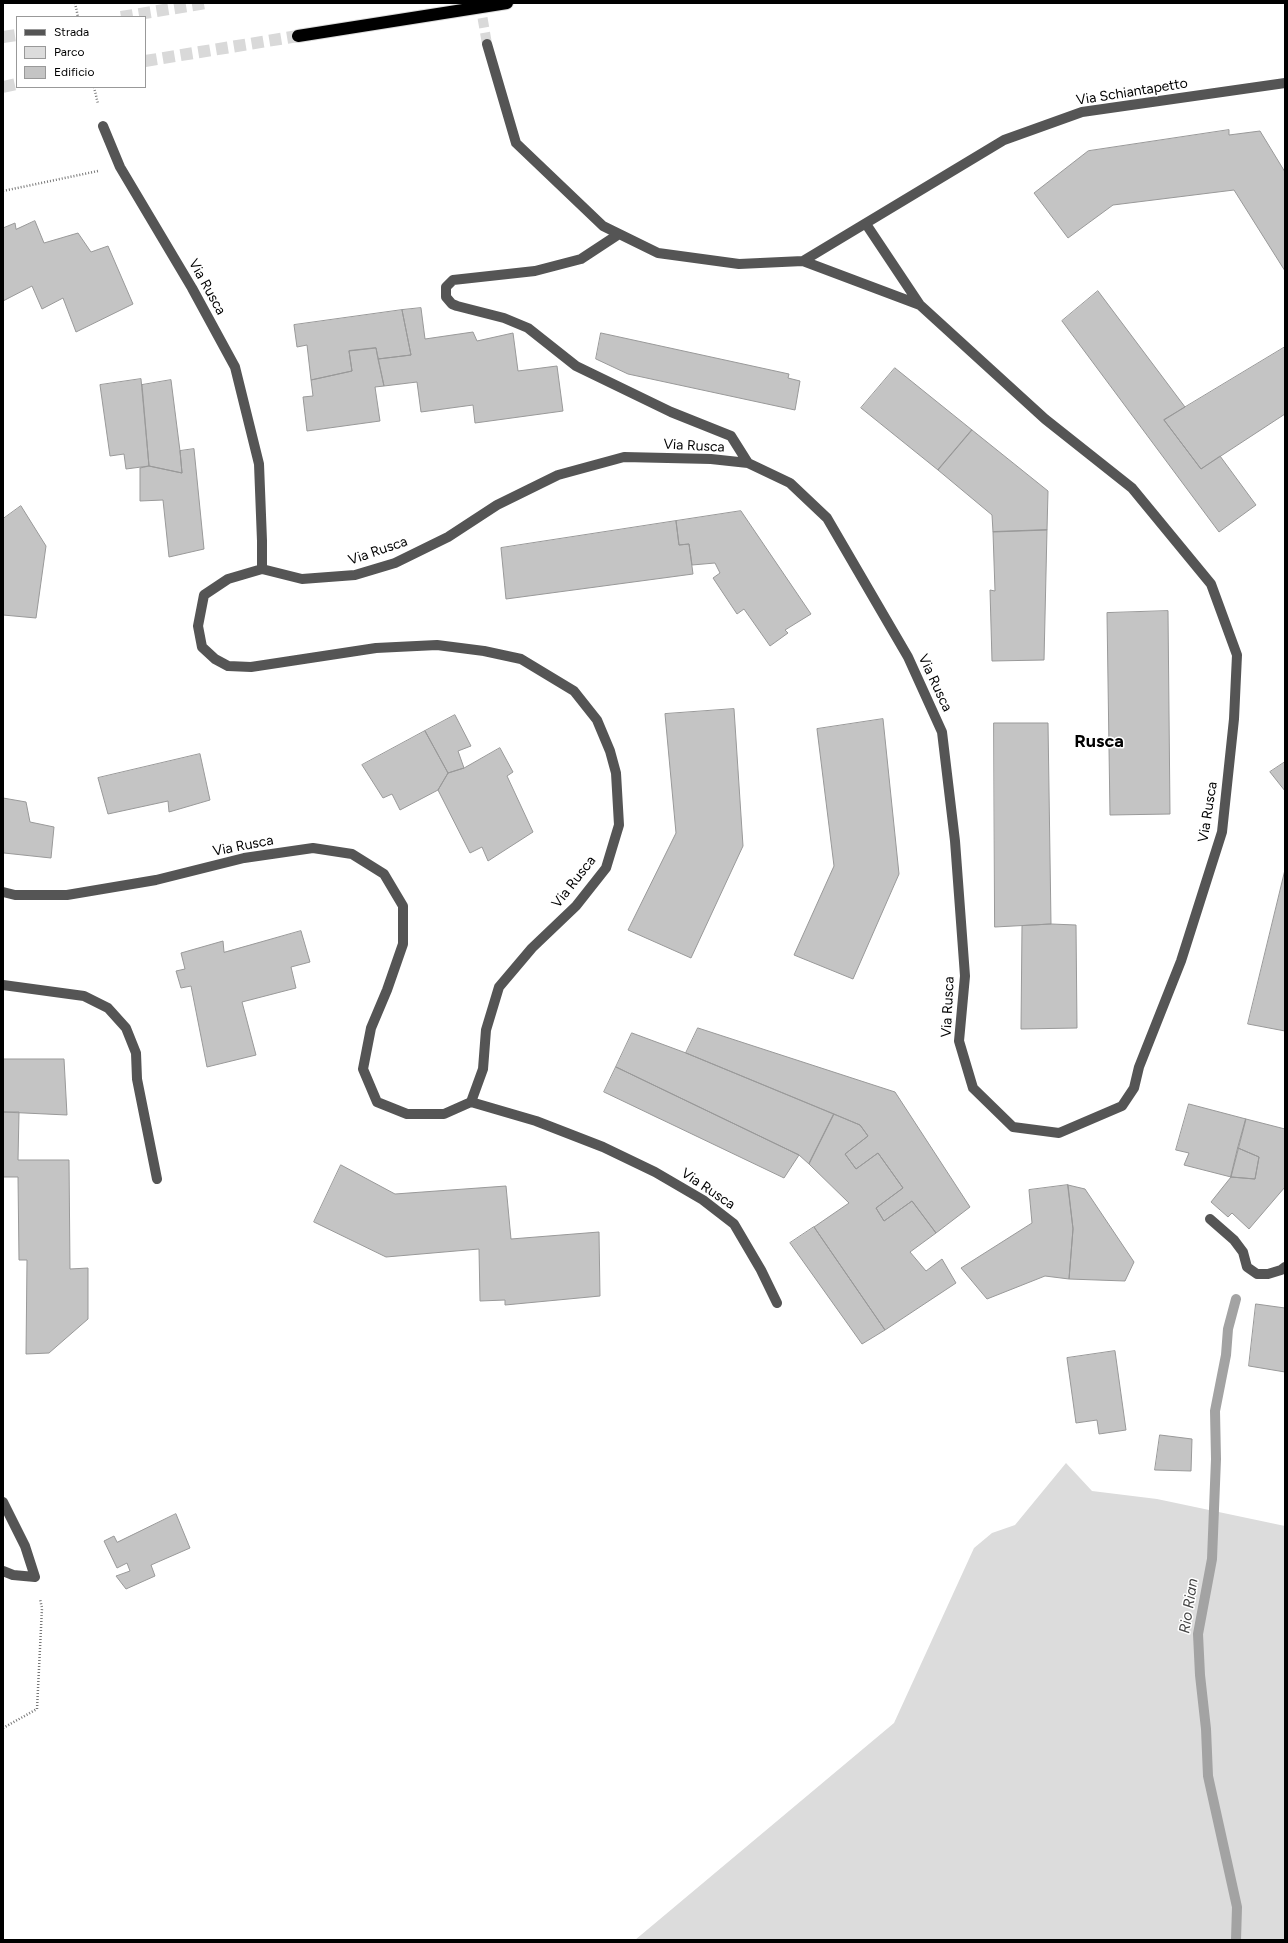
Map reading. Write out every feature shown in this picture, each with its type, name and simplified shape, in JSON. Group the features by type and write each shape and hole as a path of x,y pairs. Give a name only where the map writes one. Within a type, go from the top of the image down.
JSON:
{"highway":[{"path":"298,36 507,3"}],"street":[{"path":"487,44 516,142 603,226 658,253 738,264 803,261"},
{"name":"Via Schiantapetto","path":"803,261 1004,140 1082,112 1285,83"},
{"name":"Via Rusca","path":"103,126 120,167 192,288 235,367 259,464 262,568"},
{"name":"Via Rusca","path":"471,1102 483,1069 486,1030 499,987 532,948 576,906 606,868 619,825 616,772 610,751 597,720 574,691 521,659 484,651 438,645 376,648 251,667 228,666 215,659 202,647 198,626 204,595 228,579 262,568 302,579 355,575 395,562 448,537 497,505 558,474 624,457 711,459 748,463 790,483 827,518 908,657 942,732 955,841 965,976 959,1041 973,1088 1013,1127 1059,1133 1122,1106 1134,1088 1139,1067 1181,961 1222,832 1234,719 1237,655 1211,584 1132,488 1045,419 920,305 866,224"},
{"path":"619,234 581,258 573,261 534,271 453,280 446,287 446,297 452,304 457,306 504,318 528,328 576,366 671,412 731,436 748,463"},
{"name":"Via Rusca","path":"803,261 920,305"},
{"name":"Via Rusca","path":"3,892 15,894 67,895 156,880 244,858 313,848 352,854 384,874 403,906 403,944 388,990 371,1028 363,1069 376,1102 407,1114 444,1114 471,1102 536,1121 603,1147 655,1172 703,1200 734,1224 761,1270 776,1303"},
{"path":"3,985 84,996 108,1008 126,1028 136,1053 137,1079 157,1179"},
{"path":"1210,1219 1234,1240 1242,1252 1247,1267 1257,1274 1268,1274 1281,1270 1285,1267"},
{"path":"3,1502 25,1546 35,1577 13,1575 3,1571"}],"path":[{"path":"75,3 78,16"},
{"path":"3,191 120,167"},
{"path":"3,1728 38,1709 42,1608 35,1577"}],"green space":[{"path":"1066,1463 1092,1491 1157,1499 1285,1526 1285,1940 635,1940 894,1723 974,1548 992,1533 1015,1525"}],"building":[{"path":"1229,130 1229,135 1260,131 1285,172 1285,271 1234,190 1113,205 1068,238 1034,193 1088,151"},
{"path":"35,221 44,243 78,233 91,252 108,246 133,304 76,332 63,298 42,309 32,286 3,301 3,228 15,223 16,229"},
{"path":"1098,291 1185,407 1164,420 1201,469 1220,456 1256,505 1219,532 1062,321"},
{"path":"421,308 425,339 473,332 477,341 513,333 518,371 557,366 563,411 475,423 473,405 421,412 417,382 384,386 378,359 411,355 402,310"},
{"path":"402,310 411,355 378,359 376,348 349,351 352,371 311,380 307,345 297,347 294,325"},
{"path":"601,333 789,374 788,378 800,381 795,410 628,374 596,359"},
{"path":"1285,347 1285,414 1201,469 1164,420"},
{"path":"376,348 384,386 375,387 380,421 307,431 303,397 313,396 311,380 352,371 349,351"},
{"path":"895,368 972,430 938,470 861,408"},
{"path":"141,379 149,466 126,469 124,454 110,456 100,385"},
{"path":"171,380 182,473 149,466 142,385"},
{"path":"972,430 1048,491 1047,530 993,532 992,515 938,470"},
{"path":"194,449 204,549 169,557 163,500 140,501 140,468 149,466 182,473 180,451"},
{"path":"21,506 46,546 36,618 3,615 3,519"},
{"path":"741,511 811,614 785,630 788,633 770,646 744,609 737,614 713,578 720,573 715,563 692,565 689,544 679,545 676,521"},
{"path":"676,521 679,545 689,544 693,574 506,599 501,548"},
{"path":"1047,530 1044,660 992,661 990,590 995,591 993,532"},
{"path":"1168,611 1170,814 1110,815 1107,613"},
{"path":"734,709 743,846 691,958 628,930 676,833 665,714"},
{"path":"455,715 471,746 458,751 464,768 448,773 425,731"},
{"path":"883,719 899,874 853,979 794,955 834,866 817,729"},
{"path":"994,723 1048,723 1051,924 995,927"},
{"path":"425,731 448,773 438,790 400,810 392,794 383,798 362,765"},
{"path":"500,748 513,772 507,776 533,832 488,861 482,847 470,853 438,790 448,773 464,768"},
{"path":"200,754 210,800 169,812 168,801 108,814 98,778"},
{"path":"1285,762 1285,791 1270,772"},
{"path":"3,798 26,802 30,822 54,827 51,858 4,853"},
{"path":"1285,870 1285,1031 1248,1024"},
{"path":"1051,924 1076,925 1077,1028 1021,1029 1022,926"},
{"path":"301,931 310,962 291,967 296,988 242,1002 256,1055 207,1067 191,986 181,988 176,971 185,969 181,953 223,941 224,952"},
{"path":"698,1028 895,1092 970,1207 936,1233 912,1201 884,1221 876,1208 903,1188 878,1153 856,1169 845,1154 868,1136 860,1125 686,1053"},
{"path":"632,1033 686,1053 834,1114 809,1164 799,1155 616,1067"},
{"path":"3,1059 64,1059 67,1115 3,1112"},
{"path":"616,1067 799,1155 784,1178 604,1092"},
{"path":"1189,1104 1246,1119 1231,1177 1184,1165 1189,1153 1176,1150"},
{"path":"3,1112 19,1112 18,1160 69,1160 70,1269 88,1268 88,1319 49,1353 26,1354 27,1260 19,1260 18,1177 3,1177"},
{"path":"834,1114 860,1125 868,1136 845,1154 856,1169 878,1153 903,1188 876,1208 884,1221 912,1201 936,1233 910,1252 926,1271 942,1259 956,1283 885,1330 814,1227 849,1203 809,1164"},
{"path":"1246,1119 1285,1129 1285,1187 1249,1229 1232,1213 1228,1217 1211,1202 1231,1177 1255,1179 1259,1157 1238,1148"},
{"path":"1238,1148 1259,1157 1255,1179 1231,1177"},
{"path":"341,1165 395,1194 506,1186 511,1239 599,1232 600,1296 505,1305 505,1300 480,1301 479,1249 386,1257 314,1222"},
{"path":"1068,1185 1073,1229 1069,1279 1045,1276 987,1299 961,1268 1032,1223 1029,1190"},
{"path":"1068,1185 1085,1189 1134,1262 1125,1281 1069,1279 1073,1229"},
{"path":"814,1227 885,1330 862,1344 790,1243"},
{"path":"1256,1304 1285,1308 1285,1372 1249,1366"},
{"path":"1115,1351 1126,1430 1099,1434 1097,1420 1076,1423 1067,1358"},
{"path":"1160,1435 1192,1439 1191,1471 1155,1470"},
{"path":"176,1514 190,1548 151,1565 155,1576 126,1589 116,1576 130,1571 127,1563 117,1568 104,1541 114,1536 117,1542"}],"waterway":[{"name":"Rio Rian","path":"1236,1299 1228,1329 1226,1355 1215,1411 1216,1459 1212,1559 1198,1634 1200,1675 1206,1729 1208,1776 1237,1907 1236,1940"}],"tunnel":[{"path":"127,16 206,3"},
{"path":"480,3 487,44"},
{"path":"3,37 16,35"},
{"path":"146,61 298,36"},
{"path":"3,87 16,84"}],"district":[{"name":"Rusca","path":"1099,742"}]}
